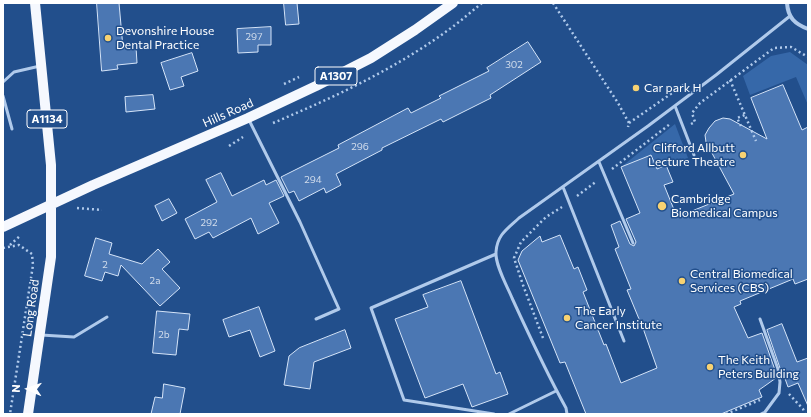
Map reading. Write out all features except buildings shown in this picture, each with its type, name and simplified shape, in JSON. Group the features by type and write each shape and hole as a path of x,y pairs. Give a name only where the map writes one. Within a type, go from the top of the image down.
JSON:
{"main road":[{"name":"A1134","path":"35,3 51,165 50,205"},
{"name":"Hills Road","path":"3,227 93,185 248,118 316,86 371,58 415,30 453,3"},
{"name":"Long Road","path":"28,414 50,266 50,205"}],"street":[{"path":"787,3 790,16 794,22 808,29"}],"lane":[{"path":"567,414 543,366 501,272 496,254 498,240 519,218 675,106 790,16"},
{"path":"3,82 14,72 42,66"},
{"path":"3,96 12,129"},
{"path":"675,106 694,155"},
{"path":"248,118 300,222 339,309 316,319"},
{"path":"599,162 633,243"},
{"path":"564,187 624,341"},
{"path":"494,414 404,400 371,308 496,254"},
{"path":"40,334 74,337 107,317"},
{"path":"760,319 778,369 780,382 779,393 765,412 761,414"},
{"path":"509,414 556,391"}],"path":[{"path":"553,3 618,103 629,123"},
{"path":"544,339 514,258 521,242 546,217 570,202 604,174 673,122 683,127 695,122 692,113 700,103 774,48 791,47 808,57"},
{"path":"730,80 756,141"},
{"path":"624,143 629,123 686,83"},
{"path":"741,126 737,118 745,114"},
{"name":"Long Road","path":"3,248 19,245 32,254 33,268 10,414"},
{"path":"788,394 803,409 805,414"},
{"path":"726,414 763,399"}],"shaded area":[{"path":"790,52 808,65 808,105 796,77 750,95 743,76 771,56"},
{"path":"675,124 688,158 657,169 651,155 621,167"}],"place":[{"name":"Devonshire House Dental Practice","path":"108,38"},
{"name":"Car park H","path":"636,88"},
{"name":"Clifford Allbutt Lecture Theatre","path":"743,155"},
{"name":"Cambridge Biomedical Campus","path":"662,206"},
{"name":"Central Biomedical Services (CBS)","path":"682,281"},
{"name":"The Early Cancer Institute","path":"567,318"},
{"name":"The Keith Peters Building","path":"710,367"}]}
